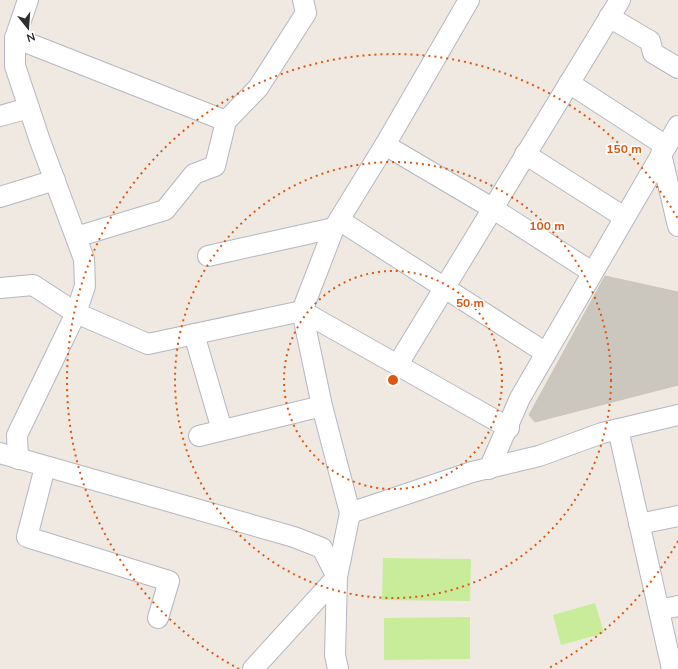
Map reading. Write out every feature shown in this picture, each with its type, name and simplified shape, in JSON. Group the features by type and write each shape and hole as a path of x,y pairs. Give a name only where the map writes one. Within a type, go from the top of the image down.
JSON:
{"street":[{"path":"28,0 15,38 15,66 84,259 85,286 76,313 17,435 9,456 294,537 322,548 337,577"},
{"path":"76,237 165,210 194,174 214,166 226,121 258,88 306,13 303,0"},
{"path":"338,669 334,655 337,577 350,513 322,406 302,311 336,224 385,145 469,0"},
{"path":"398,364 620,0"},
{"path":"609,17 650,41 653,53 678,68"},
{"path":"15,38 226,121"},
{"path":"569,83 671,139"},
{"path":"0,116 29,108"},
{"path":"489,469 520,398 624,217 671,139"},
{"path":"671,139 678,224"},
{"path":"385,145 492,208 592,272"},
{"path":"526,154 624,217"},
{"path":"0,197 55,180"},
{"path":"208,256 336,224 445,286 546,353"},
{"path":"0,288 33,284 76,313 148,344 302,311 398,364 508,428"},
{"path":"194,334 222,430"},
{"path":"199,436 322,406"},
{"path":"350,513 472,472 538,456 618,429 678,415"},
{"path":"618,429 639,524 668,608 672,669"},
{"path":"45,467 27,537 169,581 158,618"},
{"path":"639,524 678,516"},
{"path":"253,669 337,577"}],"green space":[{"path":"383,558 471,559 470,601 382,600"},
{"path":"595,603 604,633 561,645 553,615"},
{"path":"470,617 470,659 384,660 384,618"}],"building":[{"path":"605,276 678,292 678,385 535,422 529,415"}]}
